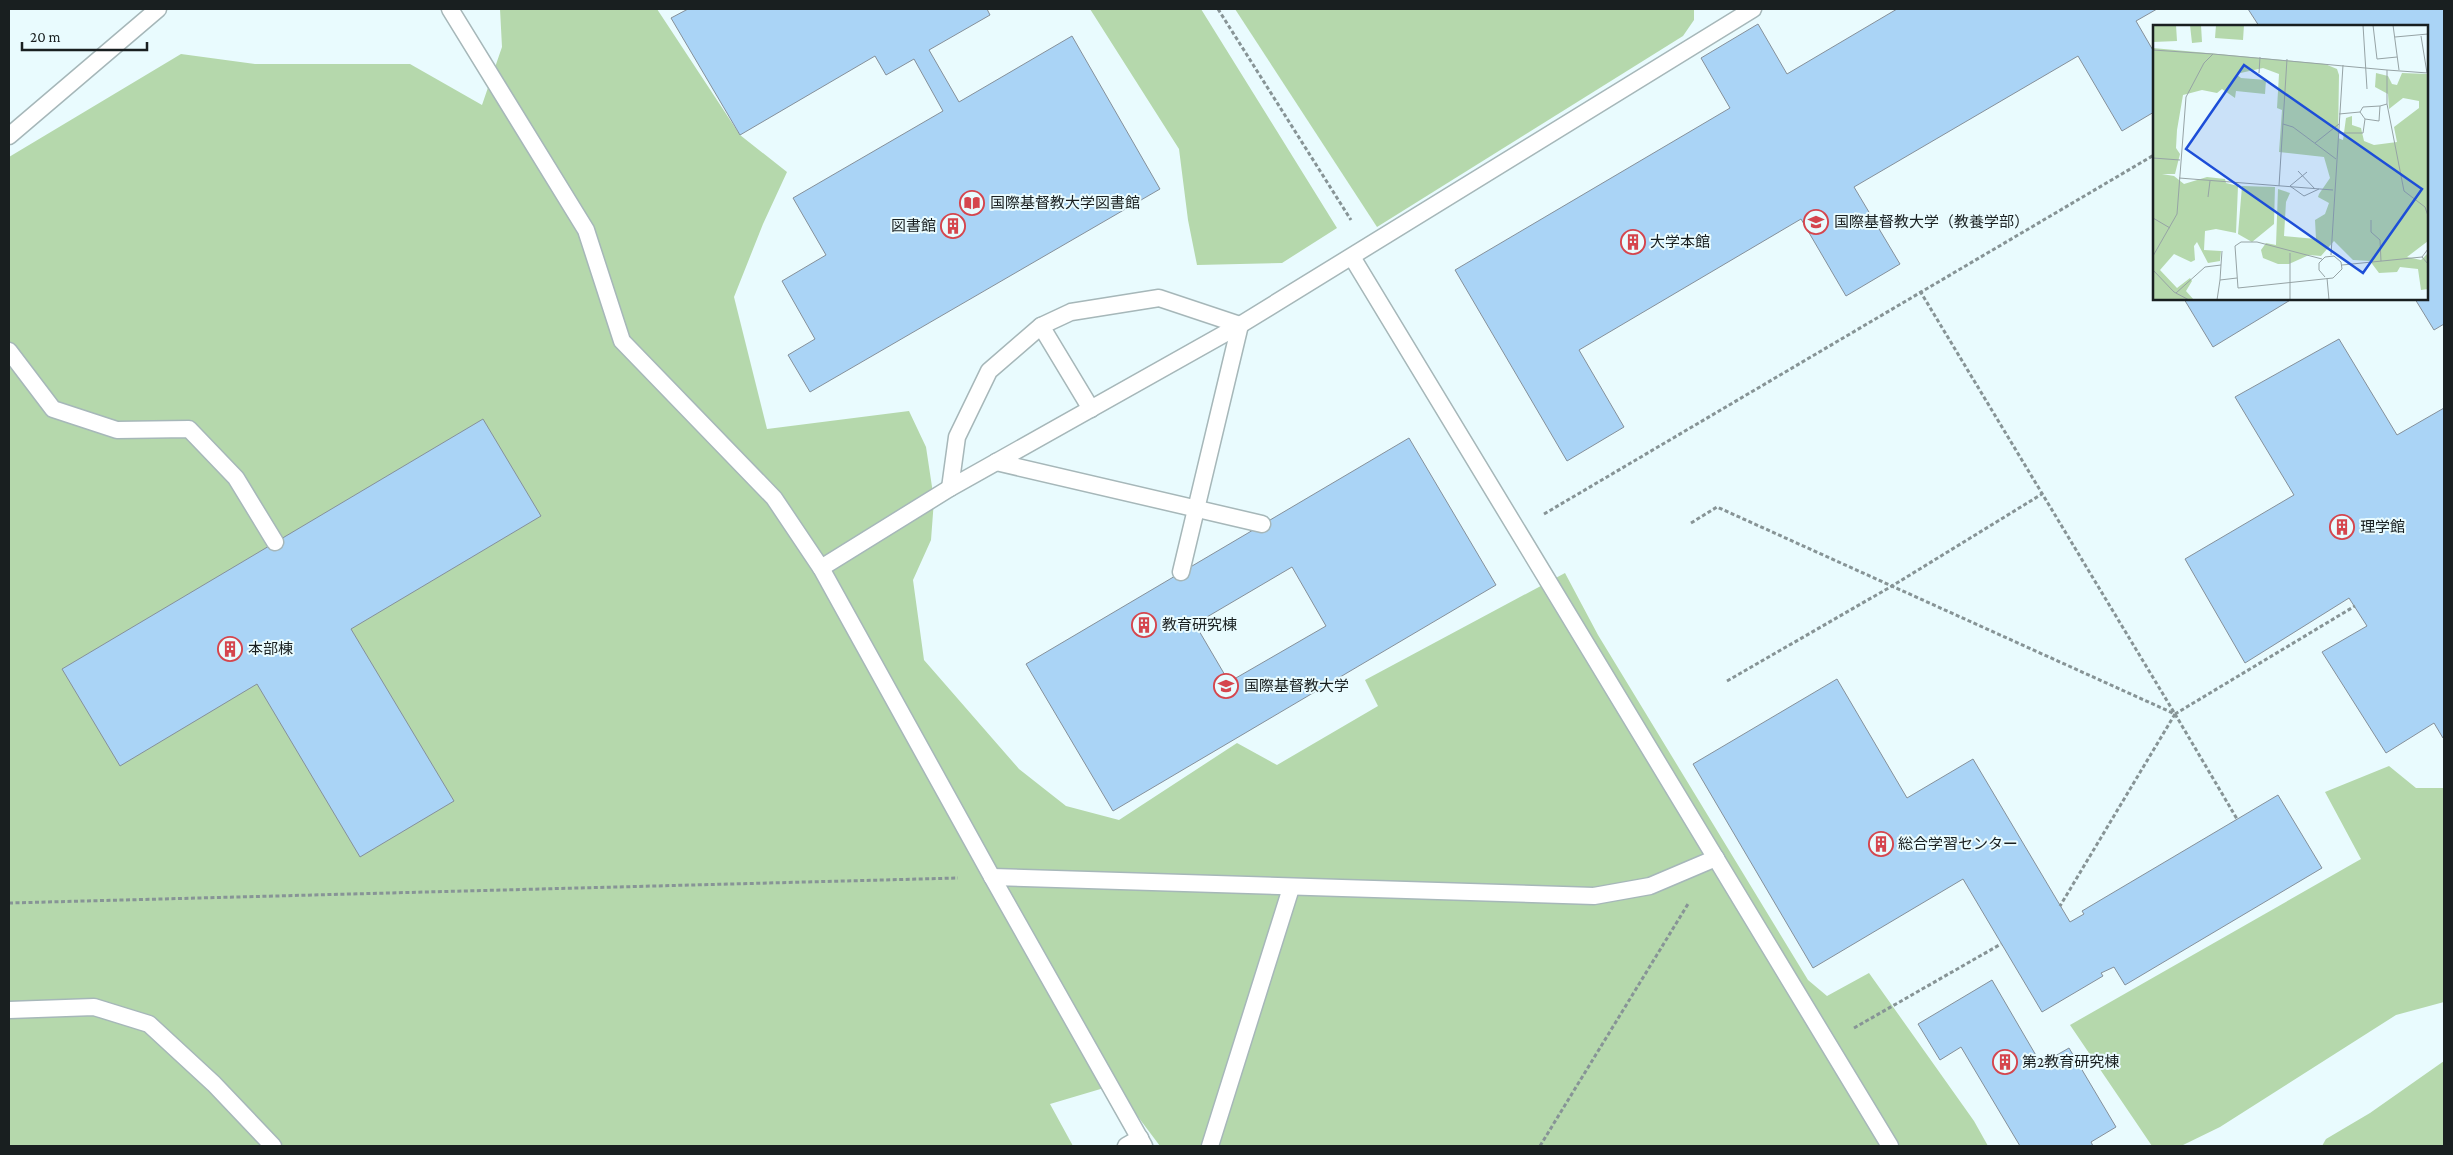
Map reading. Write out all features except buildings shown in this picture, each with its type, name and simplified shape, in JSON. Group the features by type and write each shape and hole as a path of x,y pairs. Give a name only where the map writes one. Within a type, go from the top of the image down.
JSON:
{"lane":[{"path":"9,136 158,9"},
{"path":"450,9 586,230 622,341 774,498 821,568 1137,1144"},
{"path":"821,568 950,488 1240,325 1753,9"},
{"path":"1352,257 1890,1146"},
{"path":"950,488 957,437 989,371 1042,326 1071,312 1158,298 1240,325"},
{"path":"1181,572 1240,325"},
{"path":"1042,326 1091,409"},
{"path":"9,351 53,409 117,430 189,429 236,478 275,542"},
{"path":"996,462 1262,524"},
{"path":"992,878 1594,896 1650,886 1716,858"},
{"path":"1210,1146 1291,888"},
{"path":"9,1010 94,1007 149,1024 214,1084 273,1146"}],"path":[{"path":"1218,9 1368,247"},
{"path":"1518,530 2153,156"},
{"path":"1920,292 2238,819"},
{"path":"1727,682 1892,586 2042,494"},
{"path":"1691,523 1717,507 2175,714"},
{"path":"2060,906 2175,714 2354,606"},
{"path":"9,903 992,878"},
{"path":"1540,1146 1690,900"},
{"path":"1828,1044 2001,944"}],"green space":[{"path":"500,9 657,9 740,135 787,172 763,224 734,297 767,429 909,411 926,447 934,500 931,540 913,580 924,660 1019,769 1066,806 1119,820 1237,743 1277,765 1378,706 1365,680 1565,573 1598,635 1808,980 1827,996 1869,973 1974,1121 1988,1146 1160,1146 1114,1085 1050,1104 1073,1146 9,1146 9,157 181,54 255,64 410,64 482,105 502,47"},
{"path":"1090,9 1201,9 1337,228 1282,263 1197,265 1188,220 1179,149"},
{"path":"1235,9 1694,9 1694,20 1683,36 1377,227"},
{"path":"2389,766 2416,788 2444,788 2444,1002 2396,1015 2220,1127 2181,1146 2152,1146 2070,1025 2361,859 2325,792"},
{"path":"2444,1061 2444,1146 2322,1146 2326,1139 2370,1113"}],"place":[{"name":"国際基督教大学図書館","path":"972,203"},
{"name":"国際基督教大学（教養学部）","path":"1816,222"},
{"name":"図書館","path":"953,226"},
{"name":"大学本館","path":"1633,242"},
{"name":"理学館","path":"2342,527"},
{"name":"教育研究棟","path":"1144,625"},
{"name":"本部棟","path":"230,649"},
{"name":"国際基督教大学","path":"1226,686"},
{"name":"総合学習センター","path":"1881,844"},
{"name":"第2教育研究棟","path":"2005,1062"}]}
